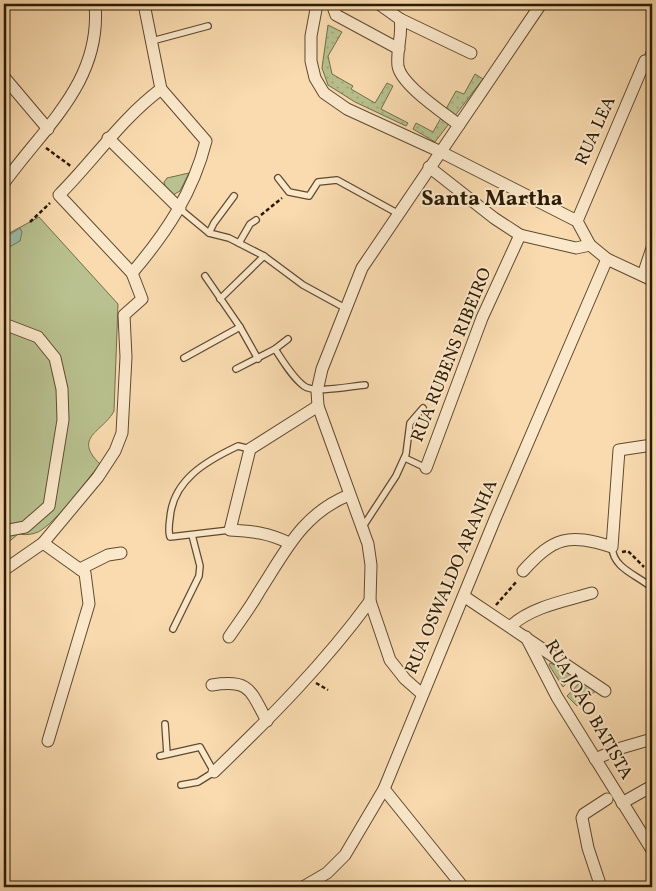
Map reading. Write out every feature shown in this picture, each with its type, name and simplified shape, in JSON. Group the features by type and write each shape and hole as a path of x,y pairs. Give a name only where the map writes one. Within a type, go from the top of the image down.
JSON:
{"street":[{"path":"4,184 40,144 48,129 73,94 90,61 96,38 95,4"},
{"path":"132,273 158,242 180,209 200,165 206,142 161,89 144,4"},
{"path":"317,4 311,36 311,61 315,78 324,93 347,109 441,152 577,221 590,244 607,260 643,275 652,248"},
{"path":"332,4 336,15 399,49"},
{"path":"379,4 400,19 471,54"},
{"path":"422,694 405,679 390,660 370,601 371,565 368,544 348,495 318,406 317,391 322,368 362,268 541,4"},
{"path":"400,19 398,65 406,80 460,125"},
{"name":"RUA LEA","path":"577,221 649,62"},
{"path":"4,77 48,129"},
{"path":"4,570 43,543 98,477 115,451 122,433 126,357 124,316 142,299 132,273 59,195 82,172 108,138 137,107 161,89"},
{"path":"108,138 180,209"},
{"path":"429,167 494,218 520,234 576,248 590,244"},
{"name":"RUA RUBENS RIBEIRO","path":"426,468 482,318 520,234"},
{"name":"RUA OSWALDO ARANHA","path":"303,887 327,873 345,855 384,789 422,694 465,597 495,519 607,260"},
{"path":"4,324 38,337 55,358 62,389 63,420 49,506 25,527 4,531"},
{"path":"289,543 272,535 230,530 250,450 318,406"},
{"path":"523,571 539,553 553,543 567,538 588,539 612,550 619,450 652,445"},
{"path":"229,637 289,543 306,523 330,502 348,495"},
{"path":"43,543 85,573 89,604 48,741"},
{"path":"80,568 108,555 121,553"},
{"path":"510,626 519,618 562,601 592,593"},
{"path":"465,597 605,691"},
{"path":"214,772 267,721 342,638 370,601"},
{"name":"RUA JOÃO BATISTA","path":"526,637 558,697 652,850"},
{"path":"212,685 232,682 241,684 267,721"},
{"path":"595,759 621,748 652,739"},
{"path":"622,804 652,786"},
{"path":"384,789 463,887"},
{"path":"601,887 588,848 582,818 584,814 607,799"}],"lane":[{"path":"152,41 208,26"},
{"path":"649,62 652,47"},
{"path":"278,178 289,192 309,196 318,182 337,180 397,214"},
{"path":"209,233 234,196"},
{"path":"180,209 209,233 239,243 264,256 303,285 345,308"},
{"path":"239,243 250,224 256,220"},
{"path":"220,299 264,256"},
{"path":"205,276 240,327 258,358"},
{"path":"184,358 240,327"},
{"path":"236,369 275,349 288,339"},
{"path":"275,349 304,387 317,391 325,388 365,384"},
{"name":"RUA RUBENS RIBEIRO","path":"362,529 396,476 405,458 410,423 423,408"},
{"path":"230,530 170,537 171,509 177,490 188,477 223,453 238,446 250,450"},
{"name":"RUA RUBENS RIBEIRO","path":"405,458 426,468"},
{"path":"173,629 199,576 200,566 192,535"},
{"path":"612,550 613,556 626,572 642,579 652,588"},
{"path":"165,724 167,754"},
{"path":"160,756 200,747 214,772 198,782 181,785"}],"path":[{"path":"40,144 64,163 82,172"},
{"path":"256,220 289,192"},
{"path":"30,222 59,195"},
{"path":"612,550 628,551 644,567"},
{"path":"489,614 523,571"}],"green space":[{"path":"328,25 342,32 328,56 332,74 353,86 351,89 375,103 387,83 393,86 381,109 408,123 406,126 355,102 328,85 322,68"},
{"path":"475,74 483,79 435,142 413,129 416,123 433,132 456,91 464,94"},
{"path":"189,173 180,191 173,195 166,191 164,182 167,178"},
{"path":"39,217 118,304 114,411 92,435 89,441 92,455 100,464 79,491 45,527 33,534 18,534 4,546 4,236"},
{"path":"550,663 575,674 563,687 549,665"},
{"path":"584,678 597,690 577,706 567,696"}],"water":[{"path":"20,228 22,232 20,241 4,250 4,238"}],"district":[{"name":"Santa Martha","path":"492,199"}]}
